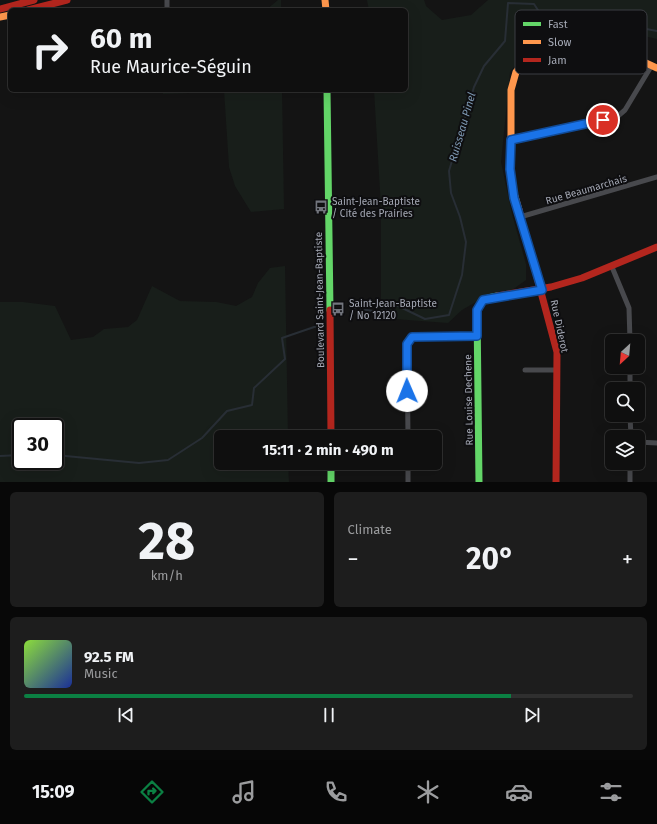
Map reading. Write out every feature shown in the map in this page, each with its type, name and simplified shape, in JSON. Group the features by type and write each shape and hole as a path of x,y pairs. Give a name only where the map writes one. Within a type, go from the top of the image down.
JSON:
{"street":[{"path":"0,9 34,0"},
{"path":"36,8 67,0"},
{"path":"511,140 618,116 625,110 654,66"},
{"name":"Rue Diderot","path":"515,74 511,90 511,183 542,290 557,352 556,482"},
{"name":"Boulevard Saint-Jean-Baptiste","path":"327,92 331,430"},
{"name":"Rue Beaumarchais","path":"520,217 657,177"},
{"path":"542,290 612,267 657,246"},
{"path":"612,267 629,308 630,334"},
{"name":"Rue Louise Dechene","path":"479,482 477,310 480,302 487,298 542,290"},
{"path":"408,430 407,344 409,340 412,337 477,336"},
{"path":"525,370 556,370"},
{"path":"645,442 657,442"},
{"path":"331,470 332,482"},
{"path":"408,470 408,482"},
{"path":"630,470 630,482"}],"shaded area":[{"path":"278,0 281,0 281,8 268,8"},
{"path":"367,0 424,0 426,6 442,20 471,15 488,0 657,0 657,39 647,37 647,10 515,10 515,66 510,72 501,162 512,214 526,264 526,280 512,290 481,299 462,310 448,323 381,318 381,208 374,92 408,92 408,8 369,8"},
{"path":"163,92 189,92 189,93 163,94"},
{"path":"224,92 282,92 284,209 251,212 235,186 229,167"},
{"path":"285,266 288,430 214,430 214,470 288,470 289,482 0,482 0,302 23,302 55,306 71,340 93,337 104,329 128,327 137,320 152,286 180,301 216,302 236,306 252,297 258,283 270,268"}],"waterway":[{"name":"Ruisseau Pinel","path":"349,307 379,312 396,305 425,319 449,315 462,275 466,242 460,217 451,193 449,171 474,87 484,66 505,41 508,3 534,4 538,10"},
{"name":"Ruisseau Pinel","path":"647,29 657,31"},
{"name":"Ruisseau Pinel","path":"64,456 139,463 168,460 202,438 227,411 252,405 254,388 285,359 282,338 320,325"},
{"name":"Ruisseau Pinel","path":"0,456 12,455"}],"traffic: fast":[{"path":"327,92 330,310"},
{"path":"479,482 477,310 480,303 484,300 497,296"},
{"path":"331,470 331,482"}],"traffic: slow":[{"path":"325,0 326,8"},
{"path":"0,17 8,15"},
{"path":"647,63 657,68"},
{"path":"515,74 511,90 511,183 519,210"}],"traffic: jam":[{"path":"0,9 34,0"},
{"path":"36,8 67,0"},
{"path":"519,210 557,352 556,482"},
{"path":"497,296 551,287 582,278 657,247"},
{"path":"330,310 331,430"}],"place":[{"name":"Saint-Jean-Baptiste / Cité des Prairies","path":"321,207"},
{"name":"Saint-Jean-Baptiste / No 12120","path":"338,309"}],"route":[{"path":"407,391 407,344 412,337 477,336 477,310 480,302 487,298 542,290 514,198 510,169 511,140 603,120"}]}
